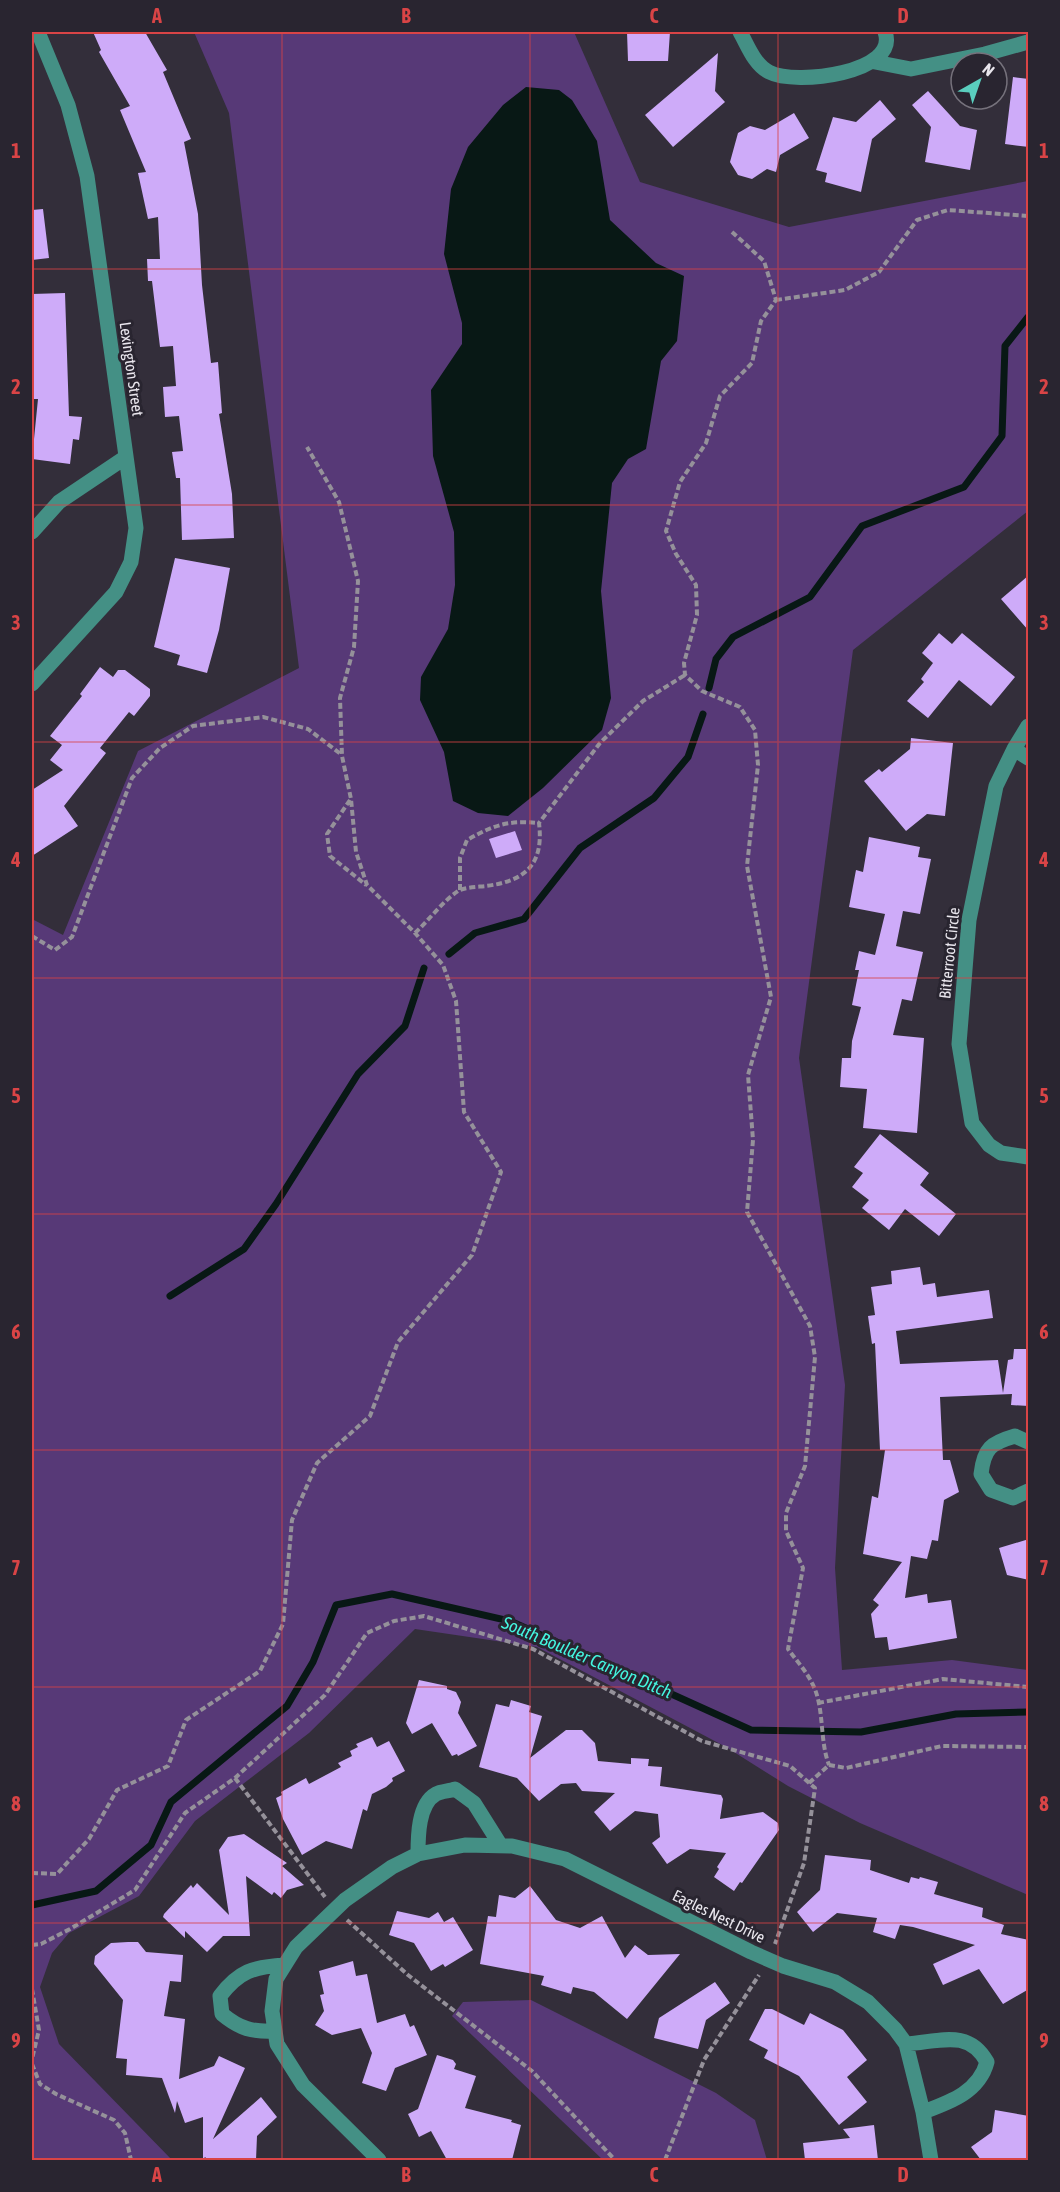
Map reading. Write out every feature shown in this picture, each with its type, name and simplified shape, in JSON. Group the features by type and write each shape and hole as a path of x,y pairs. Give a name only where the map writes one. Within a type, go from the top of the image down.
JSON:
{"street":[{"name":"Lexington Street","path":"32,684 116,592 131,562 136,528 87,176 68,105 38,32"},
{"path":"740,32 755,60 769,72 794,80 833,74 875,62 911,69 985,54 1029,42"},
{"path":"875,62 884,51 885,32"},
{"path":"32,532 59,502 126,457"},
{"name":"Bitterroot Circle","path":"1029,726 1014,749 996,786 969,920 959,1044 972,1123 989,1145 1001,1153 1029,1157"},
{"path":"1014,749 1029,758"},
{"path":"1029,1442 1015,1436 996,1442 983,1456 981,1474 991,1490 1013,1498 1029,1491"},
{"path":"418,1854 421,1818 426,1804 435,1794 455,1789 474,1803 501,1846"},
{"name":"Eagles Nest Drive","path":"379,2160 303,2085 277,2044 272,2011 276,1979 296,1947 335,1910 392,1868 418,1854 465,1845 512,1846 565,1859 769,1960 835,1982 868,2002 895,2029 906,2044 923,2112 930,2160"},
{"path":"275,2031 254,2032 239,2028 222,2014 220,1996 234,1978 259,1967 284,1965"},
{"path":"906,2044 962,2039 979,2047 987,2062 978,2084 952,2100 923,2112"}],"path":[{"path":"829,1765 822,1747 820,1716 813,1684 788,1649 802,1568 786,1531 786,1513 805,1466 815,1357 810,1326 747,1212 753,1140 748,1075 771,997 747,866 758,765 755,730 740,707 702,691 685,675 684,663 697,615 696,585 676,554 666,531 680,482 706,443 720,396 752,363 761,321 776,300 845,290 879,272 917,220 948,210 1029,216"},
{"path":"732,232 764,261 776,300"},
{"path":"307,447 339,502 358,581 354,647 340,698 342,756 351,799 356,852 367,885"},
{"path":"416,933 460,890 500,884 516,878 534,864 542,844 539,823 600,742 643,700 685,675"},
{"path":"32,936 55,950 72,937 132,778 160,748 193,726 263,717 308,729 342,756"},
{"path":"32,1873 57,1874 89,1839 117,1790 168,1766 186,1720 260,1671 283,1624 292,1520 317,1463 370,1416 398,1342 472,1256 501,1172 464,1112 456,1001 443,965 416,933 367,885 330,856 327,834 351,799"},
{"path":"460,890 460,858 467,840 495,824 522,821 539,823"},
{"path":"32,1945 41,1944 70,1929 135,1890 186,1812 235,1778 325,1695 367,1632 393,1621 424,1616 533,1649 702,1741 790,1766 815,1788 804,1863 769,1960 704,2060 665,2160"},
{"path":"818,1703 943,1679 1029,1687"},
{"path":"829,1765 846,1768 942,1746 1029,1747"},
{"path":"809,1783 829,1765"},
{"path":"235,1778 335,1910 408,1974 532,2071 615,2160"},
{"path":"32,1989 39,2030 32,2059"},
{"path":"32,2064 40,2084 56,2094 114,2120 125,2133 131,2160"}],"shaded area":[{"path":"194,32 574,32 640,182 789,227 1028,181 1028,511 853,650 799,1058 845,1385 835,1568 842,1670 952,1660 1028,1670 1028,1895 860,1823 788,1786 726,1747 537,1647 415,1629 309,1733 195,1821 139,1896 69,1933 52,1953 40,1987 59,2044 172,2160 32,2160 32,919 63,935 138,751 299,668 229,113"},
{"path":"526,87 559,90 572,100 597,141 610,220 656,263 684,276 677,341 661,361 646,449 628,459 612,483 601,591 611,698 602,730 543,788 508,816 478,813 453,801 444,752 420,700 421,677 448,629 455,585 454,532 433,456 431,390 462,344 462,323 444,254 451,189 468,147 503,105"},
{"path":"531,2000 716,2093 755,2120 767,2160 603,2160 452,2016 463,2002"}],"building":[{"path":"93,32 145,32 167,70 163,72 191,139 184,142 198,214 202,285 211,363 218,362 222,413 219,414 232,494 234,538 182,540 180,478 176,478 172,452 183,451 179,416 165,417 163,387 176,386 173,346 160,347 152,281 148,281 147,259 160,259 158,217 148,219 138,173 146,172 120,110 130,106 99,52 101,50"},
{"path":"627,32 670,32 668,61 628,61"},
{"path":"718,53 715,91 725,102 673,147 645,115"},
{"path":"1013,77 1029,79 1029,147 1005,144"},
{"path":"928,91 960,126 977,130 970,170 925,162 931,127 912,105"},
{"path":"880,100 896,119 872,139 861,192 825,182 827,173 816,170 833,117 856,122"},
{"path":"794,113 809,138 780,155 776,172 767,169 752,179 738,175 730,162 738,133 750,126 765,130"},
{"path":"43,209 49,258 32,260 32,210"},
{"path":"65,293 69,416 82,417 79,440 73,439 70,464 32,459 38,399 32,399 32,294"},
{"path":"175,558 230,568 219,630 207,673 177,665 180,655 154,647"},
{"path":"1029,575 1029,631 1001,599"},
{"path":"939,633 952,644 962,633 1015,677 991,706 959,680 928,718 907,701 924,682 921,679 933,663 922,653"},
{"path":"100,667 113,677 118,670 125,670 150,689 150,696 134,716 129,712 100,748 106,753 64,806 78,826 32,856 32,790 63,770 50,760 62,745 50,736 82,696 80,694"},
{"path":"911,738 953,743 945,816 927,814 906,831 864,781 879,769 882,772 910,749"},
{"path":"515,831 522,850 496,858 489,839"},
{"path":"869,837 920,847 918,857 931,859 920,914 903,911 896,946 923,952 912,1001 902,999 893,1035 924,1038 917,1133 863,1128 867,1089 840,1087 842,1058 851,1058 852,1041 861,1007 852,1005 859,970 855,970 859,951 875,955 885,914 849,907 856,870 863,872"},
{"path":"880,1134 929,1173 920,1185 956,1214 939,1236 905,1209 889,1230 862,1208 869,1200 852,1187 863,1173 854,1167"},
{"path":"920,1267 923,1285 935,1283 937,1297 989,1290 993,1318 896,1331 900,1364 998,1360 1003,1393 1008,1360 1013,1359 1014,1349 1029,1349 1029,1406 1011,1405 1012,1394 940,1397 943,1460 950,1460 959,1492 944,1500 938,1541 932,1540 927,1559 911,1556 905,1598 927,1594 928,1603 951,1600 957,1638 889,1650 887,1637 875,1638 871,1614 879,1605 873,1600 902,1562 863,1554 872,1496 878,1498 885,1450 880,1450 875,1343 872,1344 868,1316 875,1315 871,1287 892,1284 891,1271"},
{"path":"1029,1539 1029,1580 1007,1575 999,1548"},
{"path":"419,1680 447,1686 447,1689 456,1692 461,1702 458,1713 477,1746 458,1756 457,1754 452,1756 432,1723 412,1734 406,1723"},
{"path":"511,1700 531,1706 529,1712 542,1716 530,1758 566,1730 582,1730 595,1743 598,1761 631,1764 631,1758 649,1759 648,1766 662,1767 660,1786 721,1795 723,1799 720,1819 763,1812 778,1823 779,1830 734,1891 714,1877 726,1853 690,1849 667,1864 652,1843 660,1837 658,1814 635,1811 610,1831 594,1812 615,1793 582,1791 576,1783 561,1784 539,1801 517,1778 479,1767 496,1704 509,1707"},
{"path":"372,1737 377,1747 389,1741 405,1771 392,1778 393,1781 386,1787 372,1794 367,1811 363,1809 352,1849 326,1841 302,1855 283,1819 276,1798 282,1795 281,1792 306,1778 309,1784 341,1767 338,1763 352,1756 350,1751 358,1747 356,1744"},
{"path":"244,1834 287,1863 282,1866 304,1885 287,1890 281,1898 274,1892 272,1895 246,1876 250,1936 223,1936 207,1952 185,1931 185,1938 163,1917 191,1885 193,1888 197,1883 229,1915 219,1850 228,1837"},
{"path":"825,1855 871,1860 870,1870 909,1883 911,1877 938,1882 934,1894 983,1908 982,1917 1004,1925 1001,1934 1029,1940 1029,1989 1003,2004 979,1969 943,1985 933,1964 975,1945 913,1927 900,1925 895,1939 873,1932 877,1918 837,1913 813,1932 797,1912 820,1890"},
{"path":"530,1886 556,1920 580,1928 602,1916 625,1958 635,1945 648,1955 680,1954 627,2019 594,1992 573,1987 571,1994 541,1985 544,1976 480,1964 488,1916 496,1917 499,1895 515,1898"},
{"path":"397,1911 429,1918 438,1912 444,1922 453,1917 473,1950 445,1967 443,1964 431,1971 414,1943 389,1935"},
{"path":"138,1942 146,1952 183,1955 181,1982 170,1981 164,2016 185,2019 179,2079 214,2066 219,2056 245,2068 213,2139 261,2097 277,2117 257,2136 256,2160 208,2160 205,2157 203,2160 203,2117 185,2123 177,2101 175,2113 162,2078 126,2075 127,2059 116,2058 123,2000 94,1964 95,1956 111,1943"},
{"path":"353,1961 356,1976 367,1974 377,2023 405,2014 410,2027 414,2025 427,2055 395,2068 386,2091 362,2083 372,2053 361,2028 332,2035 315,2025 324,2011 320,1995 324,1994 319,1971"},
{"path":"715,1982 730,2003 706,2020 698,2049 654,2038 659,2018"},
{"path":"765,2009 772,2009 804,2025 810,2013 843,2030 867,2060 847,2077 867,2102 839,2125 799,2076 764,2058 768,2050 749,2040"},
{"path":"437,2055 453,2060 456,2064 454,2069 476,2076 465,2108 512,2120 511,2122 521,2125 512,2160 447,2160 431,2131 419,2137 408,2114 418,2109"},
{"path":"995,2110 1029,2116 1029,2160 1008,2158 981,2160 971,2147 992,2132"},
{"path":"874,2125 878,2160 805,2160 803,2143 850,2138 843,2129"}],"waterway":[{"path":"709,688 716,659 733,637 810,597 862,526 964,487 1002,436 1005,346 1028,317"},
{"path":"449,954 475,933 524,919 580,848 654,798 688,757 703,714"},
{"path":"170,1296 244,1249 276,1204 358,1074 405,1026 424,968"},
{"name":"South Boulder Canyon Ditch","path":"32,1905 96,1891 151,1845 171,1802 287,1706 313,1662 336,1605 392,1594 510,1621 751,1730 861,1732 956,1714 1028,1712"}]}
